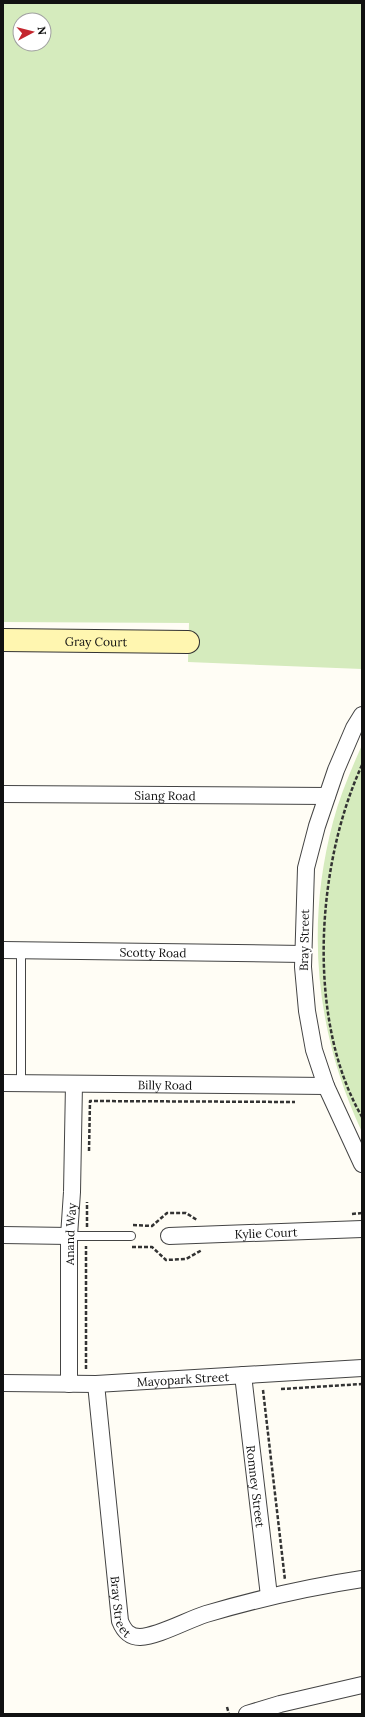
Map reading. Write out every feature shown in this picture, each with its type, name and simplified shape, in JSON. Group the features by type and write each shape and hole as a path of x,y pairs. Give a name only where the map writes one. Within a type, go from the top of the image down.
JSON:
{"street":[{"name":"Gray Court","path":"3,640 188,642"},
{"name":"Bray Street","path":"362,715 354,728 336,770 306,868 303,954 307,1011 314,1050 326,1086 362,1164"},
{"name":"Siang Road","path":"3,794 327,796"},
{"name":"Scotty Road","path":"3,950 303,954"},
{"name":"Billy Road","path":"3,1083 326,1086"},
{"name":"Anand Way","path":"69,1384 69,1236 72,1192 74,1084"},
{"name":"Kylie Court","path":"169,1236 362,1229"},
{"path":"3,1235 69,1236"},
{"name":"Mayopark Street","path":"3,1383 96,1384 362,1368"},
{"name":"Romney Street","path":"243,1375 270,1596"},
{"name":"Bray Street","path":"96,1384 120,1621 123,1629 130,1636 140,1637 150,1635 204,1615 270,1596 362,1579"},
{"path":"247,1714 280,1704 362,1685"}],"lane":[{"path":"21,950 21,1083"},
{"path":"69,1236 131,1236"}],"path":[{"path":"362,765 341,820 330,878 325,927 324,986 331,1033 342,1072 362,1117"},
{"path":"88,1156 90,1100 295,1102"},
{"path":"86,1369 87,1195"},
{"path":"262,1390 285,1580"},
{"path":"227,1707 229,1714"}],"green space":[{"path":"3,3 362,3 362,669 188,662 189,623 3,622"},
{"path":"362,745 362,1132 346,1095 334,1057 325,1019 320,980 318,941 319,901 324,862 333,822 342,792"}]}
